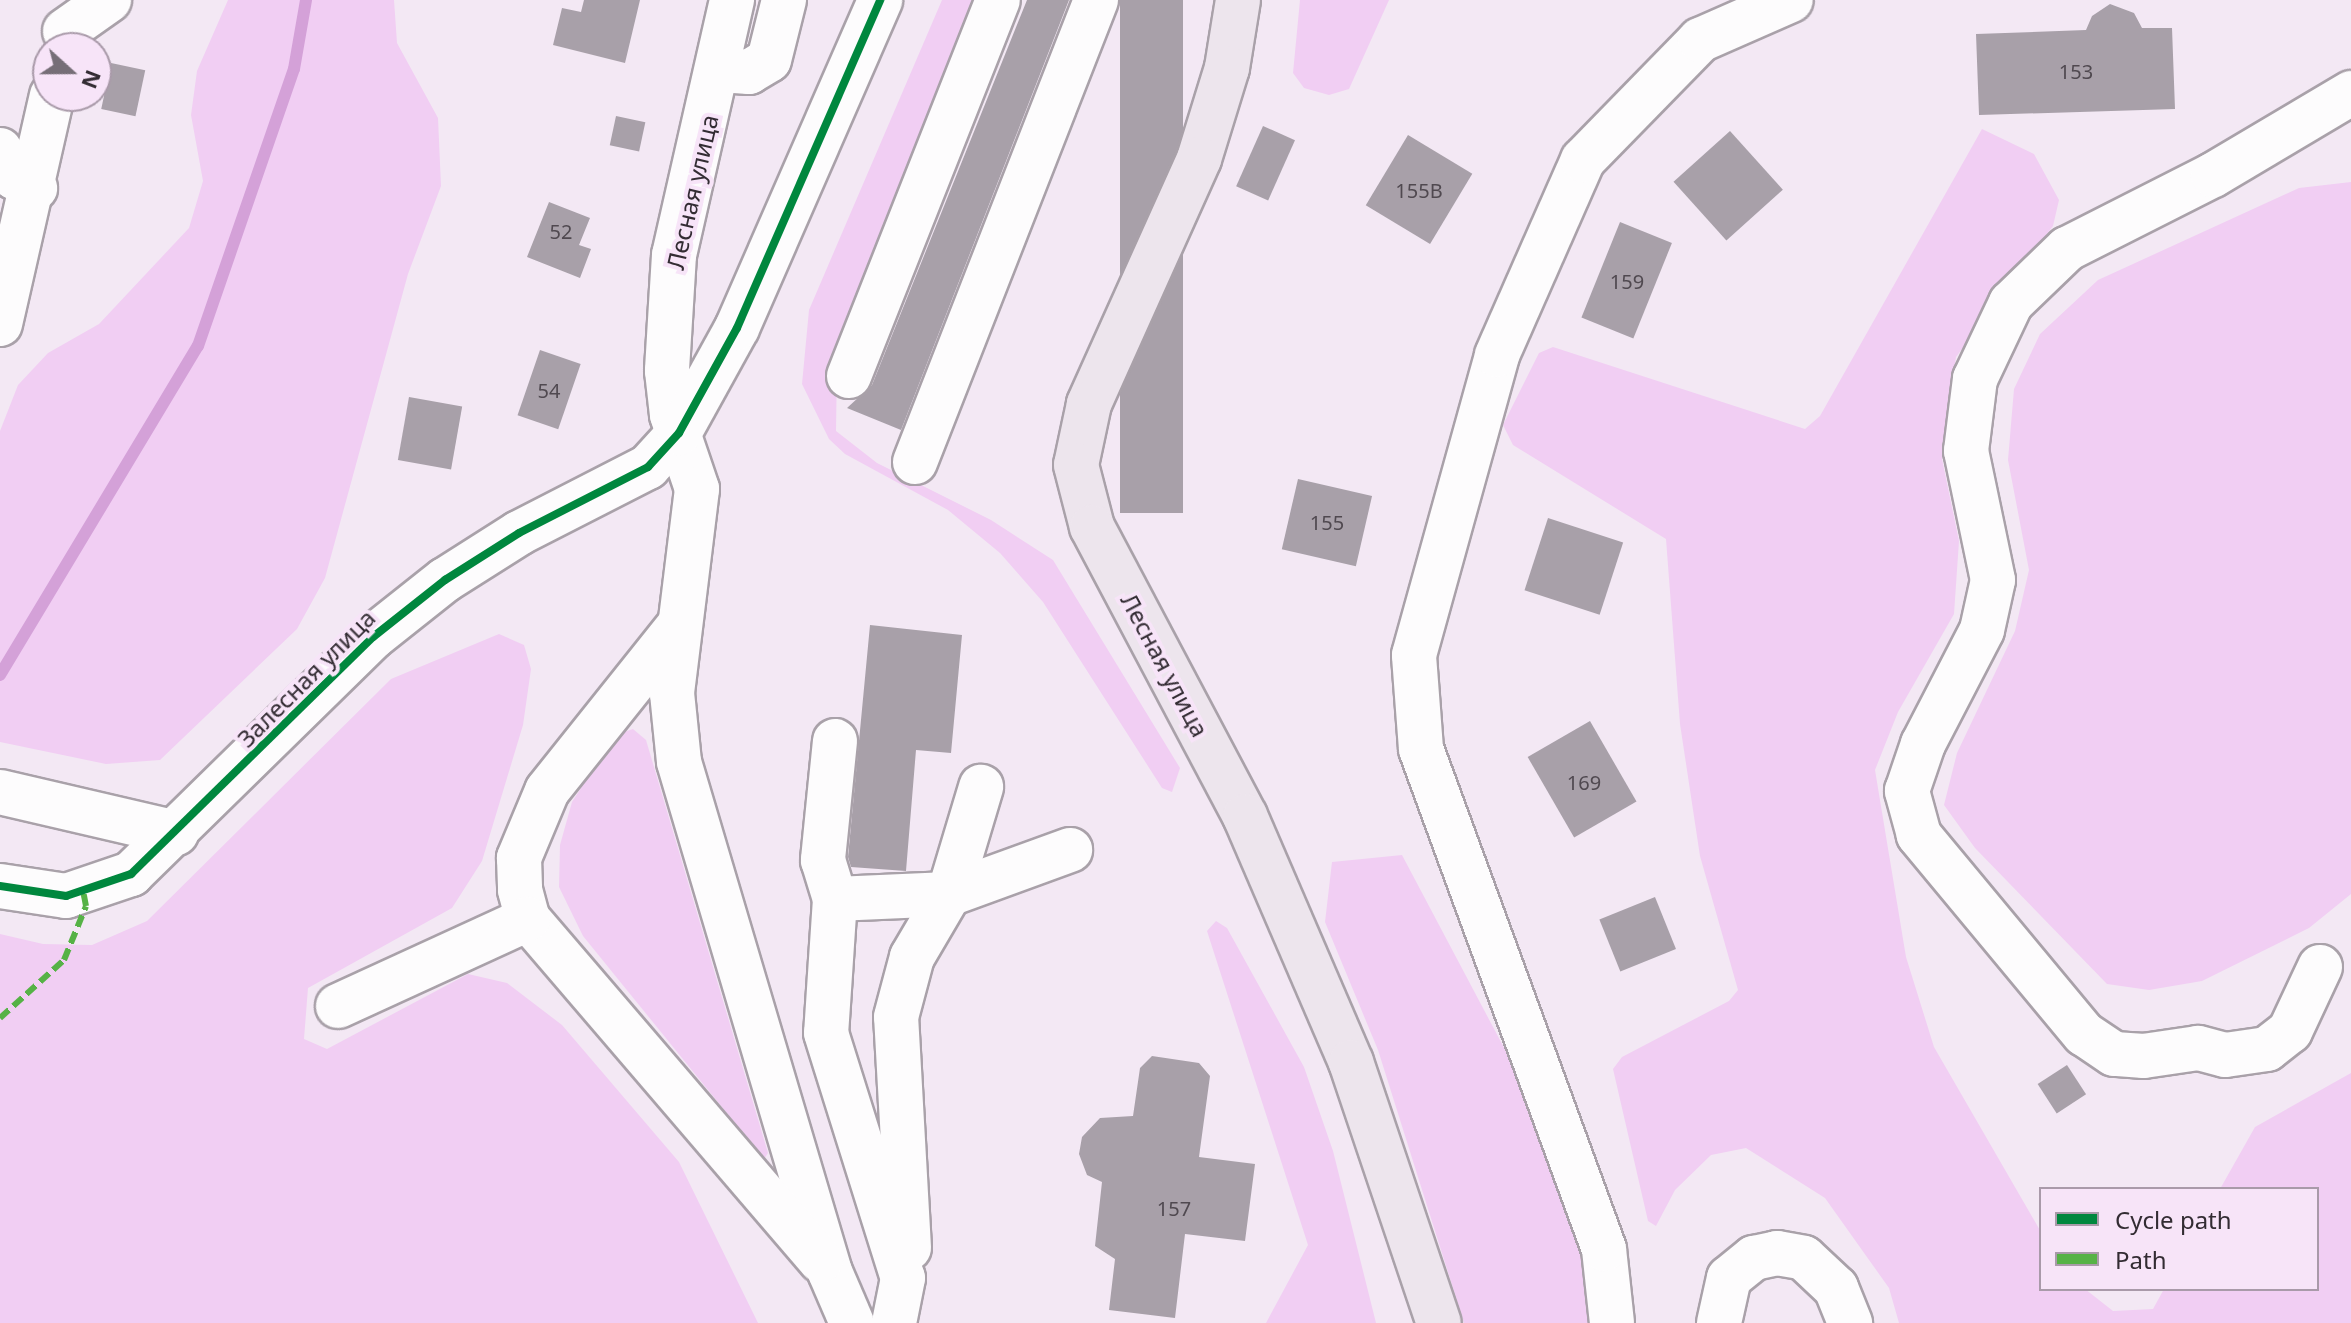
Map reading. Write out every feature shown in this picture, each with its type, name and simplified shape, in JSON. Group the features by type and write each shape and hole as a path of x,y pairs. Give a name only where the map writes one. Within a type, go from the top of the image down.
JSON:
{"main road":[{"name":"Лесная улица","path":"1238,0 1227,68 1199,159 1089,404 1076,465 1092,527 1245,816 1351,1062 1439,1323"}],"street":[{"path":"65,26 109,0"},
{"name":"Лесная улица","path":"732,0 720,70 674,255 667,371 679,433 697,489 677,628 672,693 679,762 830,1272"},
{"path":"720,70 749,72 769,60 784,0"},
{"name":"Залесная улица","path":"0,886 66,896 131,874 373,637 519,533 648,467 679,433 737,328 880,0"},
{"path":"849,376 998,0"},
{"path":"915,462 1096,0"},
{"path":"1612,1323 1604,1249 1421,749 1414,655 1497,355 1583,160 1700,40 1791,0"},
{"path":"2320,967 2290,1031 2267,1049 2225,1055 2198,1048 2144,1056 2114,1054 2084,1034 1919,835 1907,791 1923,744 1982,630 1993,580 1966,451 1975,379 2011,303 2067,249 2213,175 2351,93"},
{"path":"0,324 35,188 49,112"},
{"path":"0,150 14,177 35,188"},
{"path":"677,628 547,791 519,858 528,919 830,1272 852,1323"},
{"path":"835,741 823,860 835,899 826,1033 903,1278"},
{"path":"894,1323 910,1242 896,1017 912,957 949,894 981,787"},
{"path":"0,792 176,833"},
{"path":"835,899 949,894 1070,850"},
{"path":"338,1006 528,919"},
{"path":"1719,1323 1729,1278 1754,1258 1777,1253 1804,1258 1836,1288 1850,1323"}],"shaded area":[{"path":"228,0 394,0 397,43 438,118 441,186 408,274 325,578 297,629 160,760 106,764 0,742 0,431 18,385 48,353 99,324 189,228 203,181 191,115 197,71"},
{"path":"942,0 980,0 851,310 837,365 836,431 877,463 991,520 1053,560 1180,768 1172,792 1162,788 1043,602 1000,553 948,510 845,454 829,439 802,384 809,310"},
{"path":"1300,0 1389,0 1349,89 1329,95 1304,88 1293,73"},
{"path":"1982,129 2034,154 2059,200 2053,226 1956,357 1942,459 1959,541 1954,614 1898,712 1875,770 1906,957 1934,1047 2039,1229 2039,1291 2088,1291 2113,1311 2153,1309 2163,1291 2319,1291 2319,1187 2221,1187 2255,1127 2351,1073 2351,1323 1899,1323 1889,1288 1825,1198 1746,1148 1711,1155 1675,1190 1656,1226 1648,1221 1613,1069 1622,1057 1729,1001 1738,990 1700,856 1680,724 1666,539 1513,445 1503,425 1539,353 1553,347 1805,429 1820,416"},
{"path":"2351,182 2351,894 2309,928 2202,981 2149,990 2107,984 1975,848 1944,805 1957,753 2015,631 2029,570 2008,460 2014,389 2040,334 2098,280 2299,188"},
{"path":"499,634 524,645 531,669 523,725 482,861 452,908 308,988 304,1039 327,1049 468,974 507,983 562,1025 679,1162 758,1323 0,1323 0,934 43,944 92,945 147,921 391,679"},
{"path":"633,729 646,740 768,1153 764,1159 583,936 559,887 560,845 572,802 615,735"},
{"path":"1402,855 1538,1112 1582,1244 1592,1323 1464,1323 1378,1050 1325,922 1332,862"},
{"path":"1216,921 1227,928 1304,1067 1333,1151 1376,1323 1266,1323 1308,1245 1207,931"}],"building":[{"path":"584,0 640,0 625,63 553,45 562,8 581,12"},
{"path":"1027,0 1069,0 901,430 847,408 872,385"},
{"path":"1120,0 1183,0 1183,513 1120,513"},
{"path":"2110,4 2134,13 2142,28 2172,28 2175,109 1979,115 1976,34 2086,30 2092,16"},
{"path":"112,63 145,70 135,116 112,111"},
{"path":"616,116 645,122 639,152 610,145"},
{"path":"1263,126 1295,140 1268,201 1236,186"},
{"path":"1730,131 1783,190 1726,241 1674,182"},
{"path":"1408,135 1472,174 1430,244 1366,205"},
{"path":"549,202 590,218 579,245 591,249 580,278 527,257"},
{"path":"1620,222 1672,243 1633,338 1581,317"},
{"path":"540,350 581,364 558,429 518,415"},
{"path":"409,397 462,406 451,469 398,460"},
{"path":"1298,479 1372,496 1356,566 1282,549"},
{"path":"1548,518 1623,542 1600,615 1525,590"},
{"path":"870,625 962,635 951,753 916,750 906,871 851,867 848,857"},
{"path":"1590,721 1636,802 1574,838 1528,757"},
{"path":"1655,897 1676,949 1620,971 1599,919"},
{"path":"1152,1056 1199,1063 1210,1076 1199,1157 1255,1164 1245,1241 1185,1234 1175,1318 1109,1310 1115,1259 1095,1246 1102,1182 1087,1175 1079,1154 1082,1137 1100,1118 1133,1116 1140,1068"},
{"path":"2067,1065 2086,1094 2057,1113 2038,1084"}],"waterway":[{"path":"0,675 198,346 294,69 306,0"}],"marked path":[{"path":"0,1018 64,960 86,906 83,890"}],"cycle path":[{"path":"0,886 66,896 131,874 373,637 445,580 519,533 648,467 679,433 737,328 880,0"}]}
